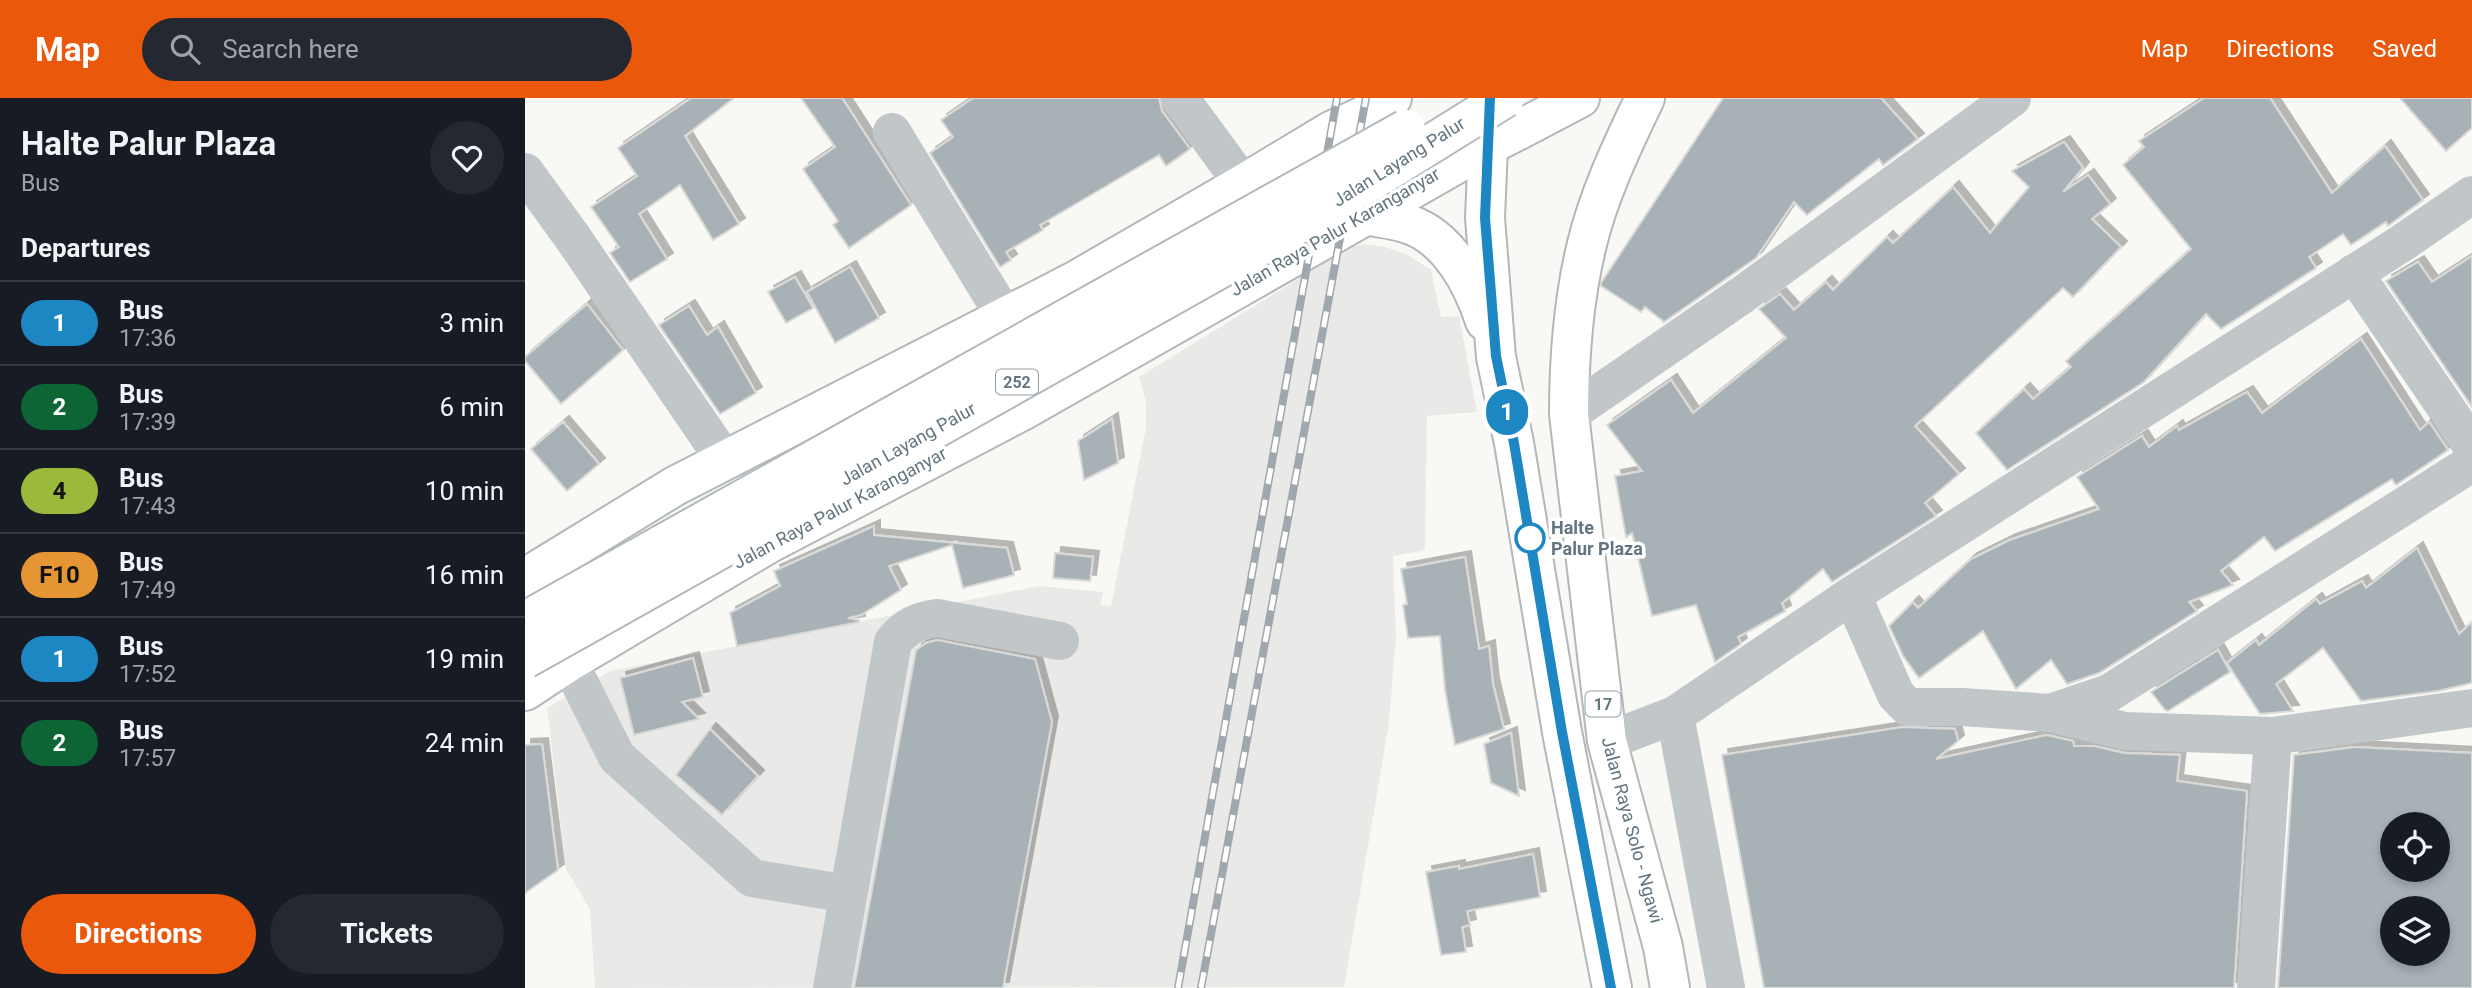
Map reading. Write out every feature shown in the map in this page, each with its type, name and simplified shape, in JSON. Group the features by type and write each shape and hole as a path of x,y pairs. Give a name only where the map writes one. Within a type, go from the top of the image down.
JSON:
{"main road":[{"path":"525,578 675,486 1075,281 1392,98"},
{"name":"Jalan Layang Palur","path":"525,621 1359,157 1458,98"},
{"name":"17","path":"1490,98 1485,218 1496,356 1514,443 1562,732 1612,988"},
{"name":"Jalan Layang Palur","path":"525,659 1264,244 1505,98"},
{"name":"Jalan Raya Palur Karanganyar","path":"525,691 768,544 1022,411 1488,146 1580,98"},
{"name":"Jalan Raya Solo - Ngawi","path":"1645,98 1614,164 1586,247 1571,339 1569,414 1607,741 1663,947 1670,988"},
{"path":"1365,215 1410,224 1432,237 1451,254 1477,298 1496,356"},
{"path":"1075,281 1092,282 1108,292 1120,319 1122,334 1115,358"}],"street":[{"path":"1180,98 1243,184"},
{"path":"1569,414 1742,295 2013,98"},
{"path":"893,132 1005,317"},
{"path":"525,172 724,459"},
{"path":"1607,741 1675,715 1852,596 2472,195"},
{"path":"2354,273 2472,446"},
{"path":"2050,713 2109,693 2472,463"},
{"path":"1852,596 1896,695 1904,705 2050,713 2125,731 2273,736 2472,708"},
{"path":"832,988 893,642 911,625 937,618 1060,640"},
{"path":"569,663 617,757 752,878 848,894"},
{"path":"1675,715 1726,988"},
{"path":"2256,988 2273,736"}],"shaded area":[{"path":"1364,244 1406,254 1431,270 1441,317 1459,316 1477,412 1427,416 1425,550 1393,556 1396,637 1389,723 1344,987 595,988 590,909 566,869 547,708 610,671 1040,586 1103,592 1100,605 1111,606 1146,428 1146,402 1139,377 1349,248"}],"building":[{"path":"691,98 734,98 685,136 739,224 713,240 680,185 639,214 667,259 630,282 610,253 619,247 591,207 637,176 618,148"},
{"path":"801,98 842,98 911,205 849,248 833,225 838,221 803,169 835,147"},
{"path":"973,98 1159,98 1162,111 1190,149 1166,166 1159,155 1040,225 1043,230 1006,252 1011,260 1000,267 930,153 953,137 941,120"},
{"path":"1723,98 1881,98 1918,139 1883,165 1879,159 1807,215 1794,202 1756,258 1664,322 1645,307 1641,312 1601,286 1601,283"},
{"path":"2204,98 2270,98 2332,193 2385,146 2423,200 2388,226 2386,222 2351,245 2343,234 2309,257 2316,268 2221,329 2206,314 2144,382 2007,470 1976,433 2024,389 2033,399 2071,367 2066,361 2191,249 2123,165 2144,147 2139,141"},
{"path":"2400,98 2472,98 2472,128 2446,151"},
{"path":"2064,142 2083,168 2063,192 2088,175 2110,204 2092,219 2121,247 2073,297 2063,288 1915,426 1959,474 1925,503 1936,516 1832,582 1823,569 1782,603 1785,611 1738,637 1741,644 1715,662 1696,605 1652,616 1632,533 1626,537 1615,476 1642,471 1607,425 1671,380 1693,413 1786,338 1759,309 1780,294 1794,310 1826,282 1833,290 1887,237 1893,243 1953,187 1990,233 2029,187 2012,171"},
{"path":"2472,256 2472,407 2386,281 2418,262 2432,282"},
{"path":"850,267 879,318 835,343 807,292"},
{"path":"795,277 813,308 786,323 768,292"},
{"path":"587,304 623,350 561,404 525,361 525,357"},
{"path":"689,306 707,335 718,327 756,393 720,414 659,325"},
{"path":"2361,339 2420,430 2429,422 2448,450 2396,485 2392,479 2275,551 2264,537 2221,571 2233,585 2189,602 2197,611 2099,673 2067,684 2051,660 2016,689 1983,631 1919,678 1903,656 1889,626 1913,602 1918,608 1971,559 2010,540 2099,509 2077,477 2142,436 2149,447 2177,426 2179,430 2247,392 2262,413"},
{"path":"1112,419 1118,463 1084,480 1078,441"},
{"path":"563,422 599,464 567,491 531,449"},
{"path":"874,526 874,535 1007,548 1014,575 963,588 952,545 889,566 901,590 861,615 848,618 859,622 737,646 730,613 780,586 774,571"},
{"path":"2417,548 2459,634 2472,622 2472,683 2438,691 2361,701 2323,648 2276,684 2293,711 2260,714 2227,663 2256,640 2259,645 2316,599 2320,604 2362,581 2366,588"},
{"path":"1055,553 1093,557 1090,581 1053,578"},
{"path":"1465,557 1479,649 1489,646 1493,684 1504,729 1455,745 1445,690 1440,636 1408,638 1403,605 1407,604 1401,569"},
{"path":"937,640 1035,659 1052,722 1003,988 854,988 916,650"},
{"path":"2218,650 2230,672 2168,711 2165,710 2151,692"},
{"path":"693,658 703,697 682,702 699,719 634,735 620,678"},
{"path":"1903,727 1955,729 1958,741 1936,759 2047,735 2073,741 2074,746 2094,746 2124,753 2180,755 2177,781 2247,791 2234,988 1764,988 1722,755"},
{"path":"710,729 758,776 722,815 676,775"},
{"path":"1511,733 1519,796 1491,783 1484,744"},
{"path":"542,744 558,870 525,893 525,745"},
{"path":"2355,747 2472,753 2472,988 2278,988 2294,755"},
{"path":"1533,854 1540,897 1467,911 1470,925 1462,927 1466,952 1441,955 1426,872 1459,866 1459,869"}],"railway":[{"path":"1178,988 1337,98"},
{"path":"1201,988 1366,98"}],"bus line":[{"name":"1","path":"1490,98 1485,218 1496,356 1514,443 1562,732 1611,988"}],"place":[{"name":"Halte Palur Plaza","path":"1530,538"}]}
